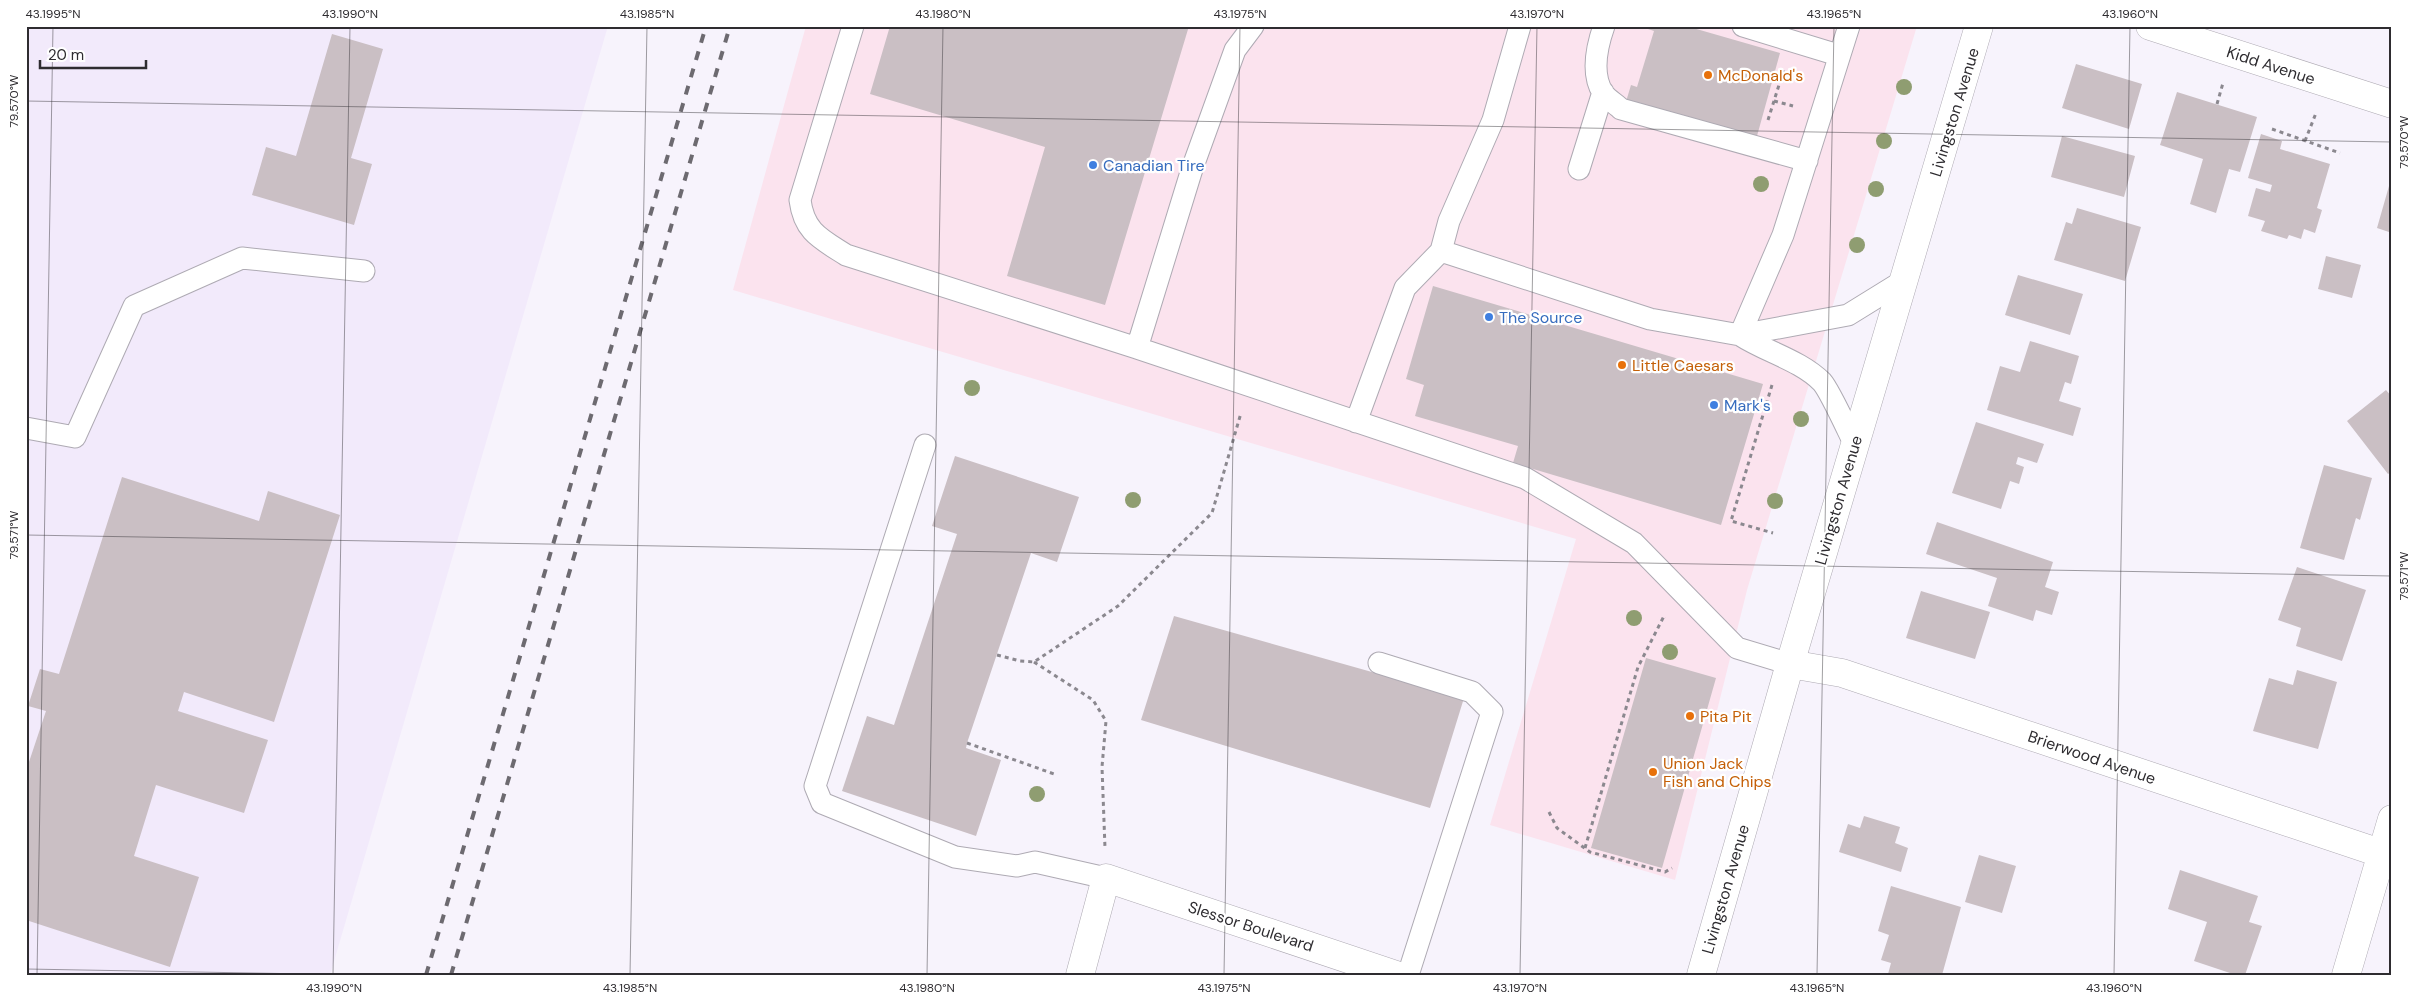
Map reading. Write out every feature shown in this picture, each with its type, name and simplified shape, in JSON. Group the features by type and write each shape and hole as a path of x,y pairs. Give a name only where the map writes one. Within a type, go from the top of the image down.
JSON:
{"street":[{"name":"Livingston Avenue","path":"1701,975 1790,664 1979,26"},
{"name":"Kidd Avenue","path":"2150,26 2392,104"},
{"name":"Brierwood Avenue","path":"1790,664 1842,673 2387,856"},
{"path":"2346,975 2387,856 2392,818"},
{"path":"1080,975 1106,878"},
{"name":"Slessor Boulevard","path":"1106,878 1396,975"}],"lane":[{"path":"853,26 800,200 802,216 815,235 846,255 1137,348 1526,478 1634,543 1737,648 1790,664"},
{"path":"1137,348 1192,169 1235,50 1253,26"},
{"path":"1356,422 1405,288 1441,251 1449,221 1493,120 1520,26"},
{"path":"1604,26 1600,38 1596,67 1603,92 1621,109 1807,161"},
{"path":"1743,26 1838,55"},
{"path":"1740,335 1783,235 1838,55 1849,26"},
{"path":"1579,169 1603,92"},
{"path":"1441,251 1650,319 1740,335 1796,364 1822,383 1855,445"},
{"path":"26,428 75,436 134,306 242,258 364,271"},
{"path":"1740,335 1848,315 1903,281"},
{"path":"926,445 815,786 822,803 955,857 1017,866 1035,862 1106,878"},
{"path":"1379,663 1472,692 1492,712 1408,975"}],"path":[{"path":"1766,126 1787,60"},
{"path":"2217,104 2226,75"},
{"path":"1774,101 1801,109"},
{"path":"2305,141 2318,106"},
{"path":"2272,129 2340,153"},
{"path":"1773,382 1731,521 1773,533"},
{"path":"1034,662 1118,606 1212,513 1249,386"},
{"path":"1586,848 1638,667 1664,616 1670,623"},
{"path":"997,654 1020,662 1034,662 1092,700 1106,721 1102,767 1106,878"},
{"path":"967,744 1057,774"},
{"path":"1549,812 1557,828 1586,848 1665,872 1672,868"}],"shaded area":[{"path":"26,26 608,26 330,975 26,975"},
{"path":"806,26 1917,26 1747,590 1675,880 1490,825 1576,539 733,290"}],"building":[{"name":"Canadian Tire","path":"890,26 1189,26 1105,305 1007,276 1045,147 870,94"},
{"name":"McDonald's","path":"1649,26 1686,26 1780,53 1757,136 1737,130 1734,138 1625,105 1631,85 1637,87 1654,31 1648,29"},
{"path":"332,34 383,49 351,158 372,164 354,225 252,195 266,147 296,156"},
{"path":"2076,64 2142,84 2129,129 2062,108"},
{"path":"2177,92 2257,117 2240,172 2229,169 2216,213 2190,204 2203,159 2160,145"},
{"path":"2261,134 2282,141 2280,149 2330,164 2317,208 2322,210 2315,233 2304,229 2301,239 2289,235 2287,239 2261,231 2265,221 2248,216 2256,188 2270,192 2272,185 2248,178"},
{"path":"2062,136 2135,156 2124,197 2051,177"},
{"path":"2392,179 2392,233 2377,228"},
{"path":"2077,208 2141,227 2125,281 2054,260 2066,222 2072,224"},
{"path":"2326,256 2361,265 2352,298 2318,289"},
{"path":"2018,275 2083,294 2070,335 2005,315"},
{"path":"1433,286 1763,384 1721,525 1513,463 1518,446 1415,416 1424,385 1406,379"},
{"path":"2030,341 2079,356 2071,384 2065,382 2059,401 2081,408 2073,436 1987,410 2000,366 2020,372"},
{"path":"2386,390 2392,397 2392,471 2388,474 2347,421"},
{"path":"1976,422 2044,444 2037,463 2018,457 2016,464 2024,467 2019,484 2010,481 2001,509 1952,493"},
{"path":"955,456 1079,497 1057,562 1031,553 967,743 966,748 1001,760 976,836 842,791 867,716 894,725 957,534 932,526"},
{"path":"2324,465 2372,478 2360,520 2356,518 2344,560 2300,548"},
{"path":"122,477 259,521 268,491 340,515 274,722 184,692 178,711 268,740 244,813 156,785 134,856 199,877 170,967 26,920 26,771 46,711 28,706 40,669 59,674"},
{"path":"1937,522 2053,562 2045,587 2059,592 2052,615 2036,610 2033,621 1988,606 1997,578 1926,554"},
{"path":"2297,567 2366,590 2342,661 2296,646 2301,628 2278,620"},
{"path":"1921,591 1990,612 1975,659 1906,638"},
{"path":"1174,616 1464,698 1430,808 1141,720"},
{"path":"1646,658 1716,678 1662,868 1591,848"},
{"path":"2297,670 2337,682 2318,749 2253,731 2269,678 2293,685"},
{"path":"1864,816 1900,827 1895,843 1908,848 1901,872 1839,852 1848,824 1860,828"},
{"path":"1979,855 2016,866 2002,913 1965,902"},
{"path":"2180,870 2258,896 2249,922 2262,926 2245,975 2236,975 2194,961 2207,922 2168,909"},
{"path":"1891,886 1961,907 1942,975 1888,974 1891,963 1881,960 1889,935 1878,931"}],"railway":[{"path":"426,975 706,26"},
{"path":"451,975 730,26"}],"place":[{"name":"McDonald's","path":"1708,75"},
{"name":"Canadian Tire","path":"1093,165"},
{"name":"The Source","path":"1489,317"},
{"name":"Little Caesars","path":"1622,365"},
{"name":"Mark's","path":"1714,405"},
{"name":"Pita Pit","path":"1690,716"},
{"name":"Union Jack Fish and Chips","path":"1653,772"}]}
